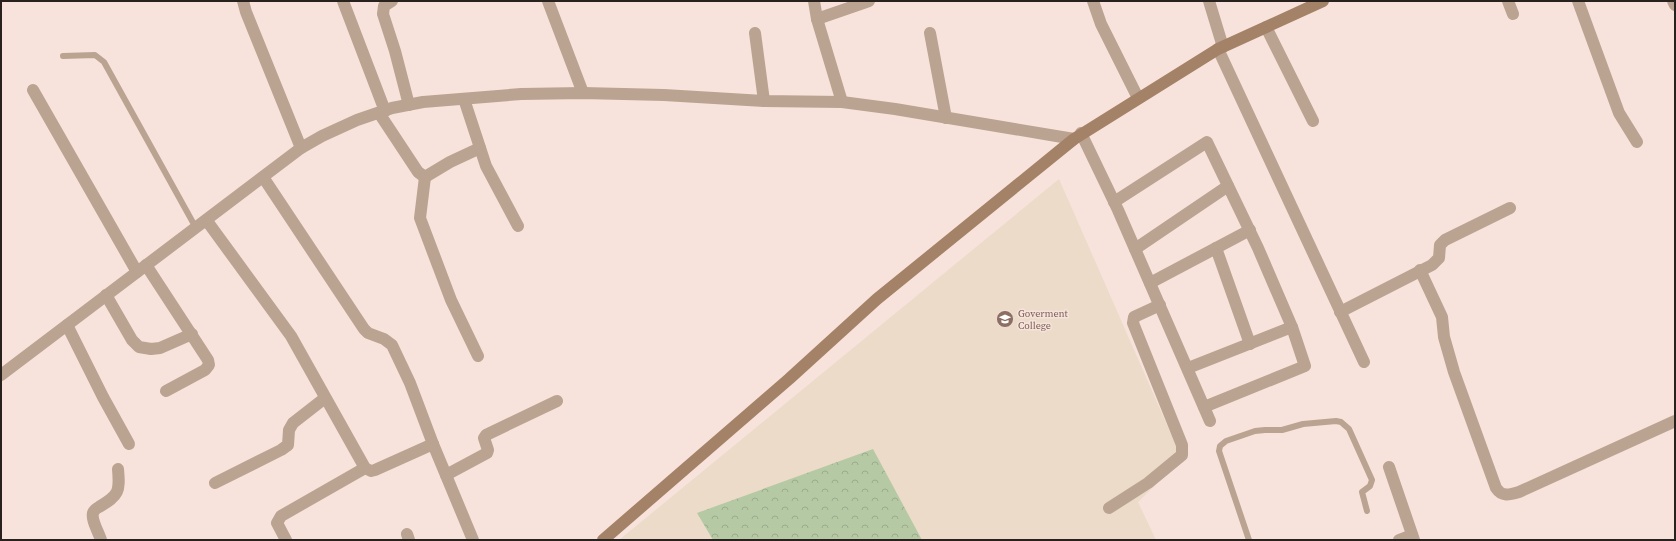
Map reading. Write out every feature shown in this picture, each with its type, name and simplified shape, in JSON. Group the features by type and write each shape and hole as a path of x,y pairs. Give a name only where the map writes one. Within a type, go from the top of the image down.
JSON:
{"street":[{"path":"243,1 300,148"},
{"path":"343,1 382,112 418,172 425,177"},
{"path":"392,1 384,6 383,14 409,105"},
{"path":"548,1 583,93"},
{"path":"814,1 817,19 842,102"},
{"path":"817,19 869,1"},
{"path":"1093,1 1101,24 1138,98"},
{"path":"1209,1 1220,48 1364,362"},
{"path":"603,540 789,378 877,298 1078,136 1220,48 1323,1"},
{"path":"1508,1 1513,14"},
{"path":"1578,1 1619,113 1637,142"},
{"path":"1673,1 1675,5"},
{"path":"1266,27 1313,121"},
{"path":"755,33 764,101"},
{"path":"930,34 946,118"},
{"path":"33,90 142,268 192,334 208,360 207,368 166,391"},
{"path":"1,375 142,268 207,221 300,148 357,120 409,105 423,102 521,94 583,93 664,95 764,101 842,102 1078,136"},
{"path":"464,99 486,166 518,226"},
{"path":"1078,136 1114,202 1210,421"},
{"path":"1114,202 1207,142 1250,230 1292,328 1305,366 1204,407"},
{"path":"425,177 429,176 450,162 480,148"},
{"path":"263,177 364,329 368,333 384,339 392,346 410,384 473,540"},
{"path":"425,177 420,218 452,300 478,356"},
{"path":"1135,249 1228,186"},
{"path":"1340,312 1437,262 1439,258 1440,245 1445,240 1510,208"},
{"path":"207,221 290,336 365,468 371,471 375,470 433,444"},
{"path":"1150,283 1250,230"},
{"path":"1216,248 1250,344"},
{"path":"1420,270 1442,317 1444,337 1465,407 1496,488 1502,494 1506,495 1519,492 1675,421"},
{"path":"106,295 132,340 139,347 151,349 160,348 192,334"},
{"path":"1109,508 1148,483 1182,455 1182,445 1133,323 1134,317 1160,305"},
{"path":"67,325 102,397 129,444"},
{"path":"1188,368 1292,328"},
{"path":"215,483 281,450 288,445 289,430 293,423 325,398"},
{"path":"446,475 487,453 488,450 484,438 488,434 557,401"},
{"path":"1389,467 1413,538 1399,540"},
{"path":"286,540 277,523 281,516 365,468"},
{"path":"101,540 93,517 93,512 96,508 115,497 118,492 120,486 118,469"}],"lane":[{"path":"63,56 95,55 104,62 196,228"},
{"path":"1249,540 1219,450 1222,443 1226,441 1260,430 1282,430 1303,424 1336,421 1345,425 1351,432 1372,480 1370,486 1362,492 1366,511"}],"shaded area":[{"name":"Goverment College","path":"1059,179 1182,459 1138,502 1156,540 619,540"}],"green space":[{"path":"873,449 922,540 713,540 697,513"}],"place":[{"name":"Goverment College","path":"1005,319"}]}
